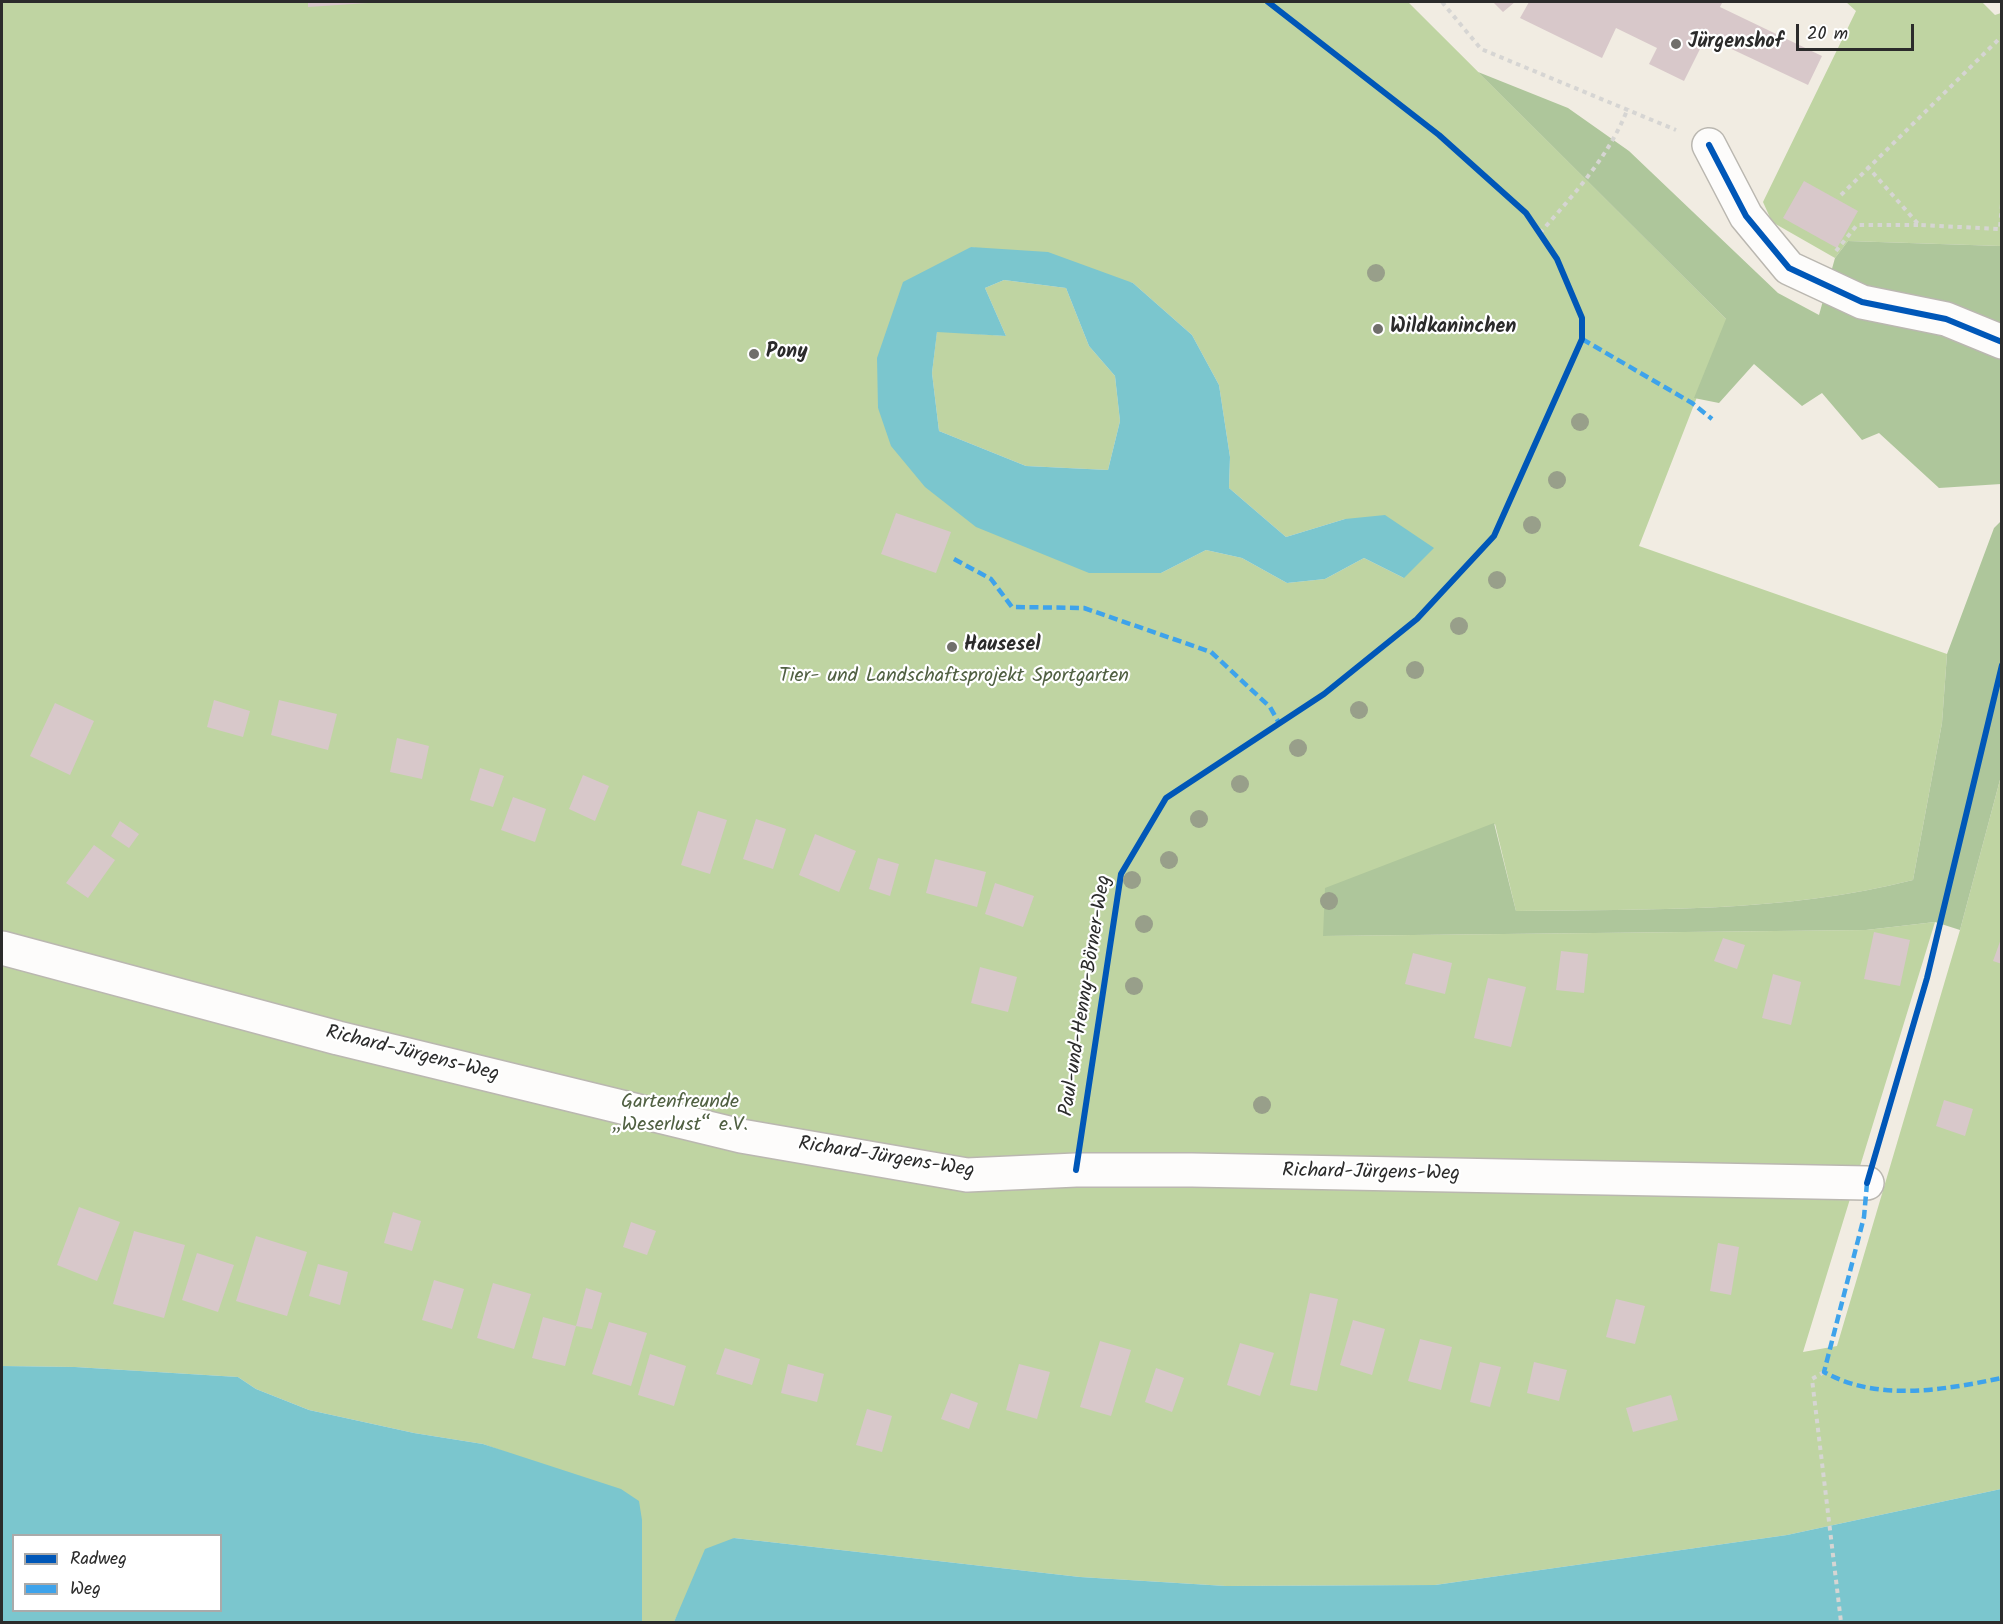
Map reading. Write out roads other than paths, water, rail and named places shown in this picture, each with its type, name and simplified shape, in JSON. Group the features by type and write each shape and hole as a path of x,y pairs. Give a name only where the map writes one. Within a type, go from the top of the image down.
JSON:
{"street":[{"path":"1709,145 1746,216 1789,268 1862,302 1946,319 2001,342"},
{"name":"Richard-Jürgens-Weg","path":"2,948 338,1038 741,1136 967,1175 1076,1170 1192,1170 1867,1183"}],"water":[{"path":"971,247 1048,252 1133,283 1192,335 1219,385 1230,457 1229,488 1286,537 1345,519 1385,515 1434,548 1404,578 1364,558 1325,579 1287,583 1242,558 1206,550 1161,573 1089,573 976,527 925,487 891,446 878,408 877,358 903,282","holes":["1004,280 1066,288 1089,346 1115,376 1120,421 1108,470 1026,466 939,431 932,373 937,332 1006,336 985,288"]},
{"path":"2,1366 75,1367 238,1377 256,1389 309,1410 414,1433 483,1444 621,1489 639,1501 642,1520 642,1622 2,1622"},
{"path":"2001,1489 2001,1622 674,1622 705,1549 734,1538 1080,1577 1226,1586 1435,1585 1787,1535"}],"place":[{"name":"Jürgenshof","path":"1676,44"},
{"name":"Wildkaninchen","path":"1378,329"},
{"name":"Pony","path":"754,354"},
{"name":"Hausesel","path":"952,647"}],"park label":[{"name":"Tier- und Landschaftsprojekt Sportgarten","path":"954,678"},
{"name":"Gartenfreunde „Weserlust“ e.V.","path":"680,1116"}]}
